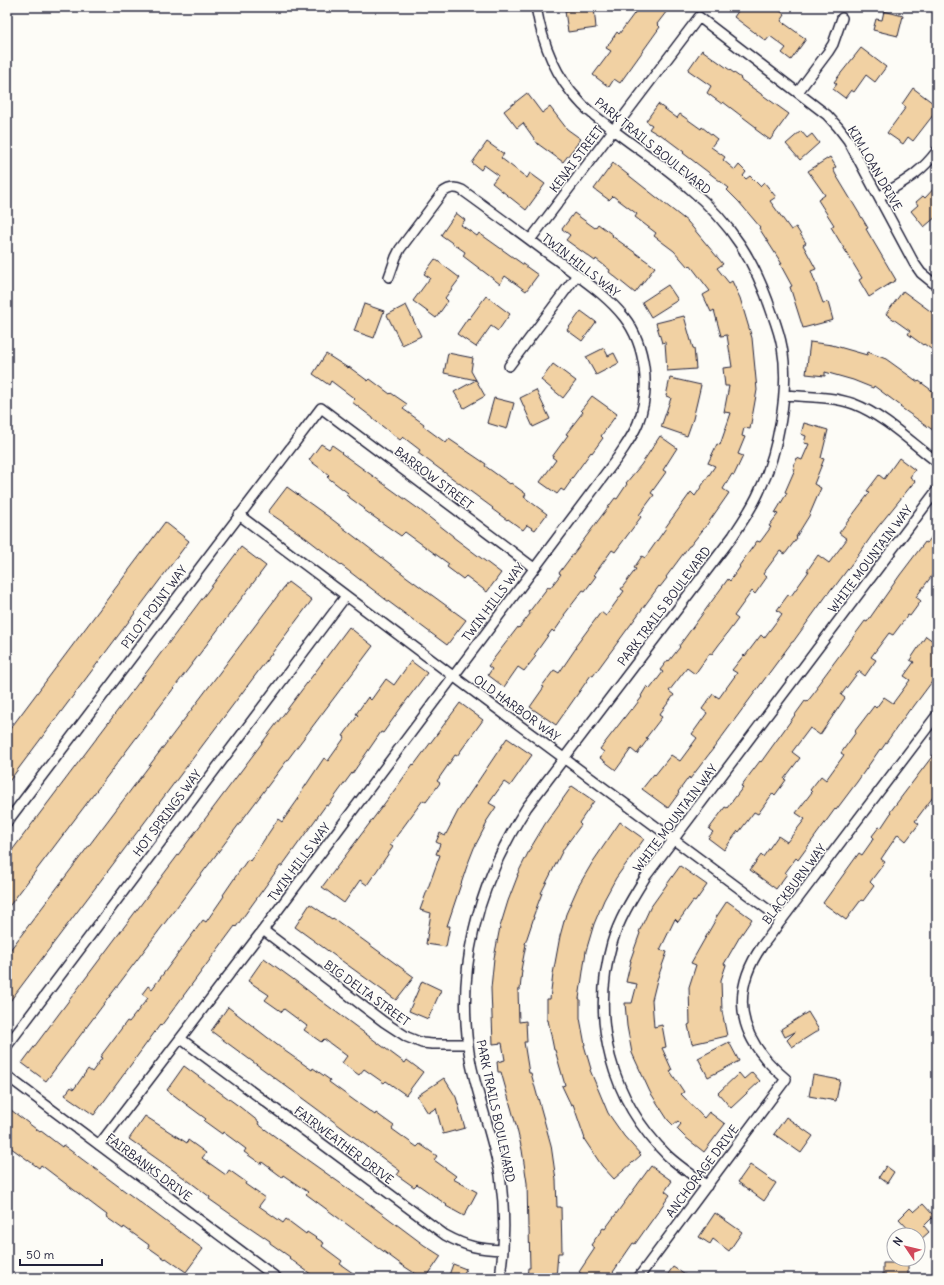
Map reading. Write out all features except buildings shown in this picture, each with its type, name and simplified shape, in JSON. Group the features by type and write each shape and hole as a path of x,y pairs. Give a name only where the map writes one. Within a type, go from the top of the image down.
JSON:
{"street":[{"name":"PARK TRAILS BOULEVARD","path":"500,1278 503,1250 503,1211 500,1175 475,1080 468,1044 465,1006 467,968 474,928 486,887 494,867 514,827 564,757 732,536 750,509 766,476 773,457 779,433 784,395 782,347 763,287 744,249 717,213 689,187 589,112 578,101 560,75 545,42 536,7"},
{"name":"KENAI STREET","path":"530,240 699,17"},
{"name":"KIM LOAN DRIVE","path":"699,17 798,92 827,115 838,127 848,140 914,263 921,273 937,286"},
{"path":"798,92 828,52 837,35 842,18"},
{"path":"879,197 912,177 937,151"},
{"name":"TWIN HILLS WAY","path":"99,1145 263,930 534,568 625,446 638,423 644,396 643,361 636,337 625,318 610,302 577,276 462,190 452,188 446,189 442,193 400,249 389,277"},
{"path":"508,366 577,276"},
{"path":"784,395 838,400 853,404 869,411 937,462"},
{"name":"BARROW STREET","path":"321,408 534,568"},
{"name":"PILOT POINT WAY","path":"7,822 321,408"},
{"name":"WHITE MOUNTAIN WAY","path":"707,1186 669,1157 643,1126 626,1098 614,1072 604,1031 603,1001 606,972 612,943 617,928 638,888 673,839 937,490"},
{"name":"OLD HARBOR WAY","path":"239,515 782,920"},
{"name":"HOT SPRINGS WAY","path":"7,1046 346,596"},
{"name":"BLACKBURN WAY","path":"786,1079 766,1059 752,1040 745,1022 742,999 746,976 751,964 762,946 937,715"},
{"name":"BIG DELTA STREET","path":"263,930 400,1033 422,1043 439,1045 468,1044"},
{"name":"FAIRWEATHER DRIVE","path":"180,1039 446,1235 472,1247 503,1250"},
{"name":"FAIRBANKS DRIVE","path":"7,1076 277,1278"},
{"name":"ANCHORAGE DRIVE","path":"638,1278 786,1079"}]}
